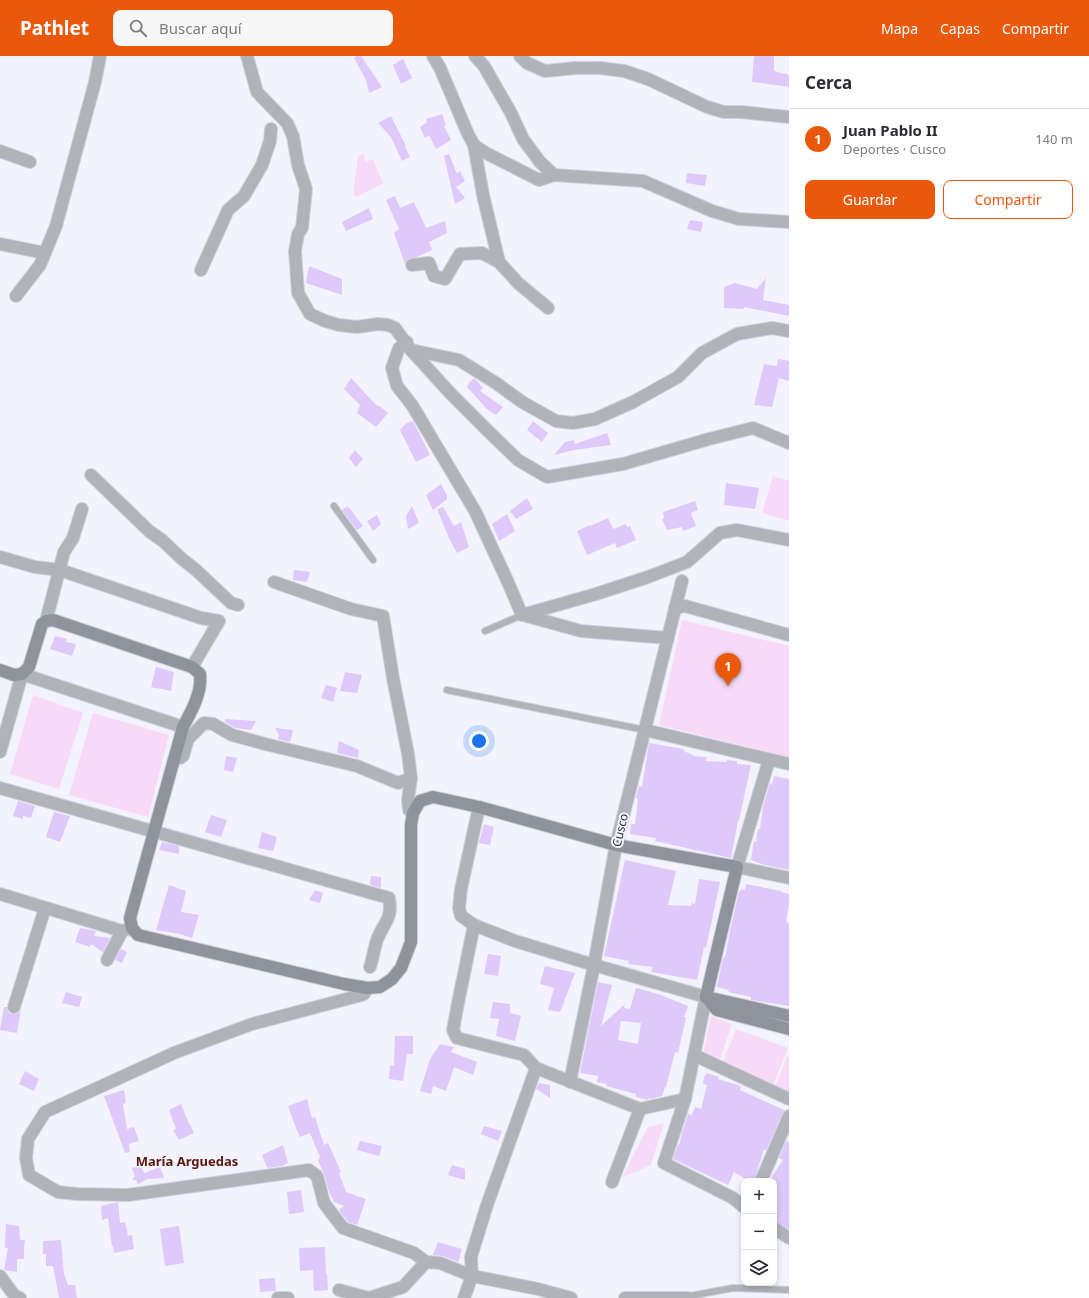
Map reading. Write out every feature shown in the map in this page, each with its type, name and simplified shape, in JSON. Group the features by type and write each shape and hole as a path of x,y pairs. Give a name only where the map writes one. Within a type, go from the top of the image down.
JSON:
{"street":[{"path":"16,296 40,265 56,226 95,82 100,56"},
{"path":"247,56 257,92 288,124 293,136 298,165 306,189 302,228 298,234 295,250 298,293 310,314 325,321 339,325 357,327 378,324 388,325 395,328 406,347 518,460 547,477 622,464 753,428 789,443"},
{"path":"433,56 440,68 474,145 483,195 499,262"},
{"path":"475,56 484,66 511,113 523,139 540,162 554,175"},
{"path":"520,56 528,63 545,71 594,68 624,71 648,79 707,107 724,112 741,112 789,117"},
{"path":"201,270 228,210 244,196 262,165 270,140 271,129"},
{"path":"474,145 484,152 539,180 554,175 643,181 712,211 739,219 789,222"},
{"path":"0,151 30,162"},
{"path":"0,244 45,253"},
{"path":"412,265 429,263 434,276 445,279 460,254 482,252 499,262 518,283 548,308"},
{"path":"406,347 459,360 496,383 522,402 556,421 573,423 595,419 633,402 678,377 702,353 737,334 772,328 789,331"},
{"path":"406,347 392,368 397,386 412,405 475,511 522,615"},
{"path":"91,476 149,531 163,541 231,602 238,605"},
{"path":"0,752 22,674 29,667 42,624 46,621 64,552 73,538 82,508"},
{"path":"522,615 596,594 648,577 687,562 720,533 737,530 789,540"},
{"path":"0,557 35,567 60,570 200,618 218,621 192,667"},
{"name":"Cusco","path":"570,1082 594,965 616,845 682,581"},
{"path":"274,582 351,609 382,616 408,754 411,778 408,800 409,810 413,813"},
{"path":"675,608 685,606 789,635"},
{"path":"522,615 581,632 668,638"},
{"path":"46,621 53,620 192,667 200,674 201,683 195,704 183,727 127,930 107,960"},
{"path":"0,670 14,675 22,674 183,727"},
{"path":"175,757 180,758 183,756 188,739 204,724 213,724 232,735 357,766 398,783 411,778"},
{"path":"645,730 789,764"},
{"path":"741,1205 732,1198 664,1163 685,1099 706,997 737,867 769,760"},
{"path":"0,788 389,898 391,906 388,922 377,939 370,967"},
{"path":"0,894 127,930 138,935 344,984 367,988 380,987 392,979 401,968 411,942 411,825 413,813 420,801 433,797 479,807 616,845 789,878"},
{"path":"479,807 458,908 461,916 474,926 516,941 594,965 706,997 789,1016"},
{"path":"14,1007 45,908"},
{"path":"474,926 453,1030 457,1038 524,1055 536,1068 640,1109 685,1099"},
{"path":"367,988 364,994 252,1024 174,1053 45,1112 28,1139 26,1158 29,1175 58,1192 128,1195 309,1170 317,1176 324,1203 343,1228 414,1253 426,1262 440,1263 472,1276 538,1289 571,1298"},
{"path":"706,997 717,1010 789,1029"},
{"path":"694,1055 789,1099"},
{"path":"464,1298 472,1276 471,1258 487,1205 536,1068"},
{"path":"612,1182 640,1109"},
{"path":"762,1178 789,1116"},
{"path":"777,1230 789,1238"},
{"path":"339,1290 369,1298 403,1287 426,1262"},
{"path":"0,1276 14,1294 20,1298"},
{"path":"278,1298 288,1298"},
{"path":"625,1298 687,1298"}],"lane":[{"path":"334,506 373,560"},
{"path":"485,631 522,615"},
{"path":"447,690 645,730"},
{"path":"687,1298 733,1288 789,1290"}],"shaded area":[{"path":"363,153 366,162 373,159 383,183 357,197 353,194 358,157"},
{"path":"773,476 789,481 789,521 762,513"},
{"path":"682,620 789,646 789,757 659,725"},
{"path":"33,695 83,713 59,789 10,774"},
{"path":"93,713 169,735 148,817 69,795"},
{"path":"711,1016 732,1024 720,1059 703,1053"},
{"path":"736,1029 788,1048 773,1085 722,1064"},
{"path":"787,1056 789,1057 789,1092 775,1088"},
{"path":"664,1123 651,1165 622,1178 648,1127"}],"building":[{"path":"361,56 382,87 369,93 366,80 354,58"},
{"path":"754,56 774,56 774,71 789,75 789,87 752,82"},
{"path":"403,59 412,78 401,84 393,65"},
{"path":"442,114 446,125 444,126 451,140 436,149 429,135 425,138 420,127 427,122 426,119"},
{"path":"391,116 410,157 402,161 391,137 378,123"},
{"path":"449,154 457,174 460,171 465,181 456,187 465,198 455,204 444,156"},
{"path":"687,173 707,175 705,186 686,183"},
{"path":"395,196 400,208 414,202 426,228 445,221 447,233 429,242 432,250 417,257 408,259 405,264 394,233 399,229 386,200"},
{"path":"369,208 373,219 346,231 342,222"},
{"path":"690,220 703,222 701,232 687,229"},
{"path":"309,266 342,279 342,295 306,283"},
{"path":"766,278 763,300 789,305 789,316 744,307 744,309 724,308 724,287 735,283 757,289"},
{"path":"778,359 789,361 789,381 779,378 772,407 754,405 764,364 777,366"},
{"path":"351,378 377,406 378,405 388,413 376,427 357,413 360,405 344,389"},
{"path":"474,378 483,388 480,391 503,407 496,415 487,409 467,387"},
{"path":"413,421 430,455 416,462 400,430 407,423"},
{"path":"533,421 548,433 542,442 527,430"},
{"path":"607,433 611,445 574,450 554,455 565,442 574,440 575,444"},
{"path":"355,450 363,459 356,467 349,458"},
{"path":"726,483 759,488 755,509 724,505"},
{"path":"441,484 447,499 433,510 426,495"},
{"path":"527,498 533,509 516,519 510,511"},
{"path":"695,501 698,510 691,513 696,526 683,531 682,527 667,530 662,519 664,518 663,512"},
{"path":"348,506 363,526 357,530 342,510"},
{"path":"412,506 419,523 408,529 406,516"},
{"path":"443,507 454,526 461,522 469,547 457,553 437,509"},
{"path":"507,514 515,531 499,541 492,524"},
{"path":"377,515 381,524 373,531 367,521"},
{"path":"608,518 613,529 626,524 627,527 630,526 636,540 617,548 615,543 587,555 577,531"},
{"path":"294,570 310,572 307,582 293,580"},
{"path":"55,636 67,639 66,642 76,644 72,656 50,649"},
{"path":"156,667 174,672 171,691 151,687"},
{"path":"345,672 362,675 357,693 340,691"},
{"path":"326,685 337,688 333,702 321,698"},
{"path":"225,719 256,721 251,730 235,728 225,722"},
{"path":"275,728 293,730 290,742 278,739 279,735"},
{"path":"339,741 359,750 358,758 337,753"},
{"path":"649,743 683,749 685,752 694,756 707,757 706,761 727,762 727,760 737,761 737,764 751,765 731,858 655,841 656,838 630,834 631,824 635,824 638,799 636,798 639,786 642,787"},
{"path":"226,756 237,758 233,772 224,770"},
{"path":"774,776 789,779 789,870 765,865 751,860 754,841 756,842 758,829 760,829 763,807 770,783 772,784"},
{"path":"18,801 35,806 31,818 23,816 23,819 13,816"},
{"path":"54,812 70,816 60,842 46,837"},
{"path":"211,815 227,820 221,837 205,832"},
{"path":"484,824 494,827 490,845 479,843"},
{"path":"262,832 277,837 273,851 258,848"},
{"path":"162,842 179,846 179,854 159,850"},
{"path":"625,860 676,871 668,905 691,906 692,903 695,904 699,879 720,882 706,948 704,947 697,980 651,972 653,967 628,964 629,961 604,956"},
{"path":"371,876 381,877 381,888 370,885"},
{"path":"746,884 789,894 786,922 789,923 789,1006 751,1000 751,997 728,992 729,990 717,987 723,957 725,958 739,891 741,891 741,889 745,890"},
{"path":"169,885 186,891 181,912 199,915 192,938 180,934 156,930"},
{"path":"315,890 323,893 320,903 309,900"},
{"path":"80,928 96,931 94,936 110,938 103,952 91,944 90,947 75,942"},
{"path":"121,949 127,952 122,963 115,960"},
{"path":"488,954 501,956 498,976 484,974"},
{"path":"545,966 575,973 560,1012 548,1010 554,988 540,984"},
{"path":"598,982 612,985 601,1026 625,1004 624,1008 630,1009 636,988 658,994 688,1006 684,1017 686,1017 678,1053 675,1052 666,1087 662,1096 651,1099 649,1098 648,1100 636,1097 636,1094 597,1082 598,1076 580,1073","holes":["621,1021 641,1023 638,1044 618,1040"]},
{"path":"66,992 82,997 79,1007 62,1003"},
{"path":"493,1002 510,1004 510,1013 521,1016 515,1041 496,1036 499,1019 490,1018"},
{"path":"4,1007 7,1007 8,1012 12,1014 19,1013 21,1009 17,1033 0,1030"},
{"path":"395,1036 413,1036 413,1054 407,1054 403,1081 389,1079 390,1065 394,1066"},
{"path":"440,1044 454,1047 451,1052 477,1062 473,1075 454,1067 446,1091 433,1086 431,1094 420,1091 430,1059"},
{"path":"25,1071 39,1079 34,1091 19,1084"},
{"path":"707,1073 719,1077 718,1079 741,1086 740,1090 784,1110 766,1151 764,1149 755,1178 744,1178 734,1172 728,1185 673,1159 678,1144 679,1145 688,1114 692,1115 695,1107 701,1109 707,1085 703,1084 704,1077"},
{"path":"539,1083 550,1085 550,1098 536,1089"},
{"path":"124,1090 126,1103 123,1104 127,1129 134,1127 139,1141 129,1144 130,1152 125,1153 104,1096"},
{"path":"307,1099 312,1118 315,1117 324,1145 328,1143 341,1172 339,1173 346,1192 366,1199 357,1225 348,1222 339,1210 344,1206 334,1202 318,1160 320,1157 310,1133 300,1137 296,1128 288,1106"},
{"path":"181,1104 194,1133 179,1140 173,1130 176,1129 169,1110"},
{"path":"484,1126 502,1131 498,1141 481,1134"},
{"path":"360,1141 382,1146 379,1156 357,1150"},
{"path":"786,1141 789,1142 789,1229 777,1223 777,1178 771,1178 783,1160 779,1158"},
{"path":"283,1145 288,1163 282,1166 267,1168 262,1155"},
{"path":"140,1165 144,1173 160,1167 164,1178 147,1179 138,1184 136,1180 133,1180 135,1177 132,1168"},
{"path":"452,1165 465,1169 465,1180 448,1175"},
{"path":"301,1190 304,1212 289,1214 287,1192"},
{"path":"118,1202 120,1223 125,1222 128,1236 132,1235 134,1249 114,1253 108,1218 102,1220 101,1206"},
{"path":"6,1224 19,1226 20,1240 25,1240 24,1259 17,1259 17,1272 4,1270 8,1248 5,1248"},
{"path":"179,1226 184,1263 165,1266 160,1229"},
{"path":"61,1240 64,1274 68,1285 75,1285 77,1298 59,1298 53,1266 46,1266 46,1254 43,1254 43,1241"},
{"path":"438,1242 462,1249 458,1262 443,1256 433,1255"},
{"path":"325,1247 328,1290 314,1291 313,1270 300,1271 299,1248"},
{"path":"275,1278 276,1291 260,1292 259,1279"}],"place":[{"name":"Juan Pablo II","path":"728,686"}],"district":[{"name":"María Arguedas","path":"187,1161"}]}
